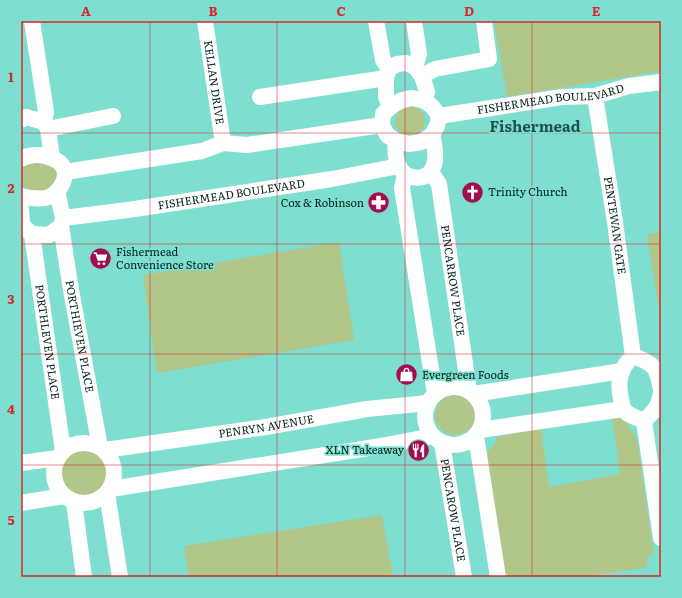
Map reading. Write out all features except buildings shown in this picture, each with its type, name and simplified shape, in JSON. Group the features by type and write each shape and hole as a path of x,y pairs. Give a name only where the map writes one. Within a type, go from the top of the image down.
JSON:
{"street":[{"path":"32,21 46,112 46,126 52,158"},
{"name":"KELLAN DRIVE","path":"205,21 223,143"},
{"path":"376,21 387,74 386,97 390,106"},
{"path":"414,21 419,54 419,72 427,92 425,100"},
{"path":"260,97 387,74 396,64 406,63 419,72 489,59 484,21"},
{"name":"FISHERMEAD BOULEVARD","path":"439,116 562,97 595,96 629,86 661,82"},
{"name":"PENTEWAN GATE","path":"595,96 615,222 633,356"},
{"path":"412,98 425,100 434,107 439,116 437,126 432,135 421,142 409,144 396,141 387,135 382,125 383,114 390,106 401,100 412,98"},
{"path":"21,120 26,117 46,126 113,116"},
{"path":"65,172 202,151 223,143 247,145 382,125"},
{"path":"431,172 435,165 435,145 432,135"},
{"path":"396,141 395,152 402,170 402,188 432,398"},
{"path":"21,159 40,154 56,160 62,165 65,172 65,178 62,184 57,191 48,197 32,199 21,196"},
{"name":"FISHERMEAD BOULEVARD","path":"62,222 128,210 324,180 402,170 414,178 425,176 431,172"},
{"name":"PENCARROW PLACE","path":"431,172 439,184 471,393"},
{"name":"PORTHIEVEN PLACE","path":"57,191 71,290 102,448"},
{"name":"PORTHLEVEN PLACE","path":"21,209 60,454"},
{"path":"25,228 49,235 62,222"},
{"path":"633,356 658,366 661,397 656,409 644,421 623,409 619,387 622,371 627,362 633,356"},
{"path":"471,393 622,371"},
{"path":"451,387 460,388 471,393 480,402 483,411 483,420 478,432 469,442 451,446 437,440 428,429 425,420 425,411 432,398 443,389 451,387"},
{"name":"PENRYN AVENUE","path":"102,448 266,427 432,398"},
{"path":"478,432 623,409"},
{"path":"644,421 661,538"},
{"path":"478,432 498,577"},
{"path":"109,491 361,450 437,440"},
{"name":"PENCAROW PLACE","path":"437,440 464,577"},
{"path":"21,463 60,454 72,445 91,443 102,448 111,458 115,468 114,479 109,491 100,499 92,503 83,504 69,499 21,503"},
{"path":"60,454 54,468 54,478 58,488 69,499 84,577"},
{"path":"109,491 120,577"}],"green space":[{"path":"494,21 661,21 661,71 507,97"},
{"path":"410,106 421,110 425,121 421,132 410,136 399,132 395,121 399,110"},
{"path":"41,161 53,166 57,173 55,182 46,190 32,192 21,186 21,167 28,162"},
{"path":"661,232 661,304 658,305 647,234"},
{"path":"339,242 354,340 157,373 143,275"},
{"path":"455,395 463,397 469,401 473,407 475,415 473,423 469,429 463,433 455,435 447,433 441,429 437,423 435,415 437,407 441,401 447,397"},
{"path":"612,417 624,419 637,439 654,555 647,556 647,567 587,577 506,577 484,454 492,447 497,437 541,427 549,487 620,474"},
{"path":"79,449 89,449 102,456 109,469 109,479 102,492 89,499 79,499 70,495 63,488 59,479 59,469 63,460 70,453"},
{"path":"382,515 393,577 189,577 184,546"}],"place":[{"name":"Trinity Church","path":"472,192"},
{"name":"Cox & Robinson","path":"379,203"},
{"name":"Fishermead Convenience Store","path":"101,258"},
{"name":"Evergreen Foods","path":"407,375"},
{"name":"XLN Takeaway","path":"419,450"}],"district":[{"name":"Fishermead","path":"535,127"}]}
